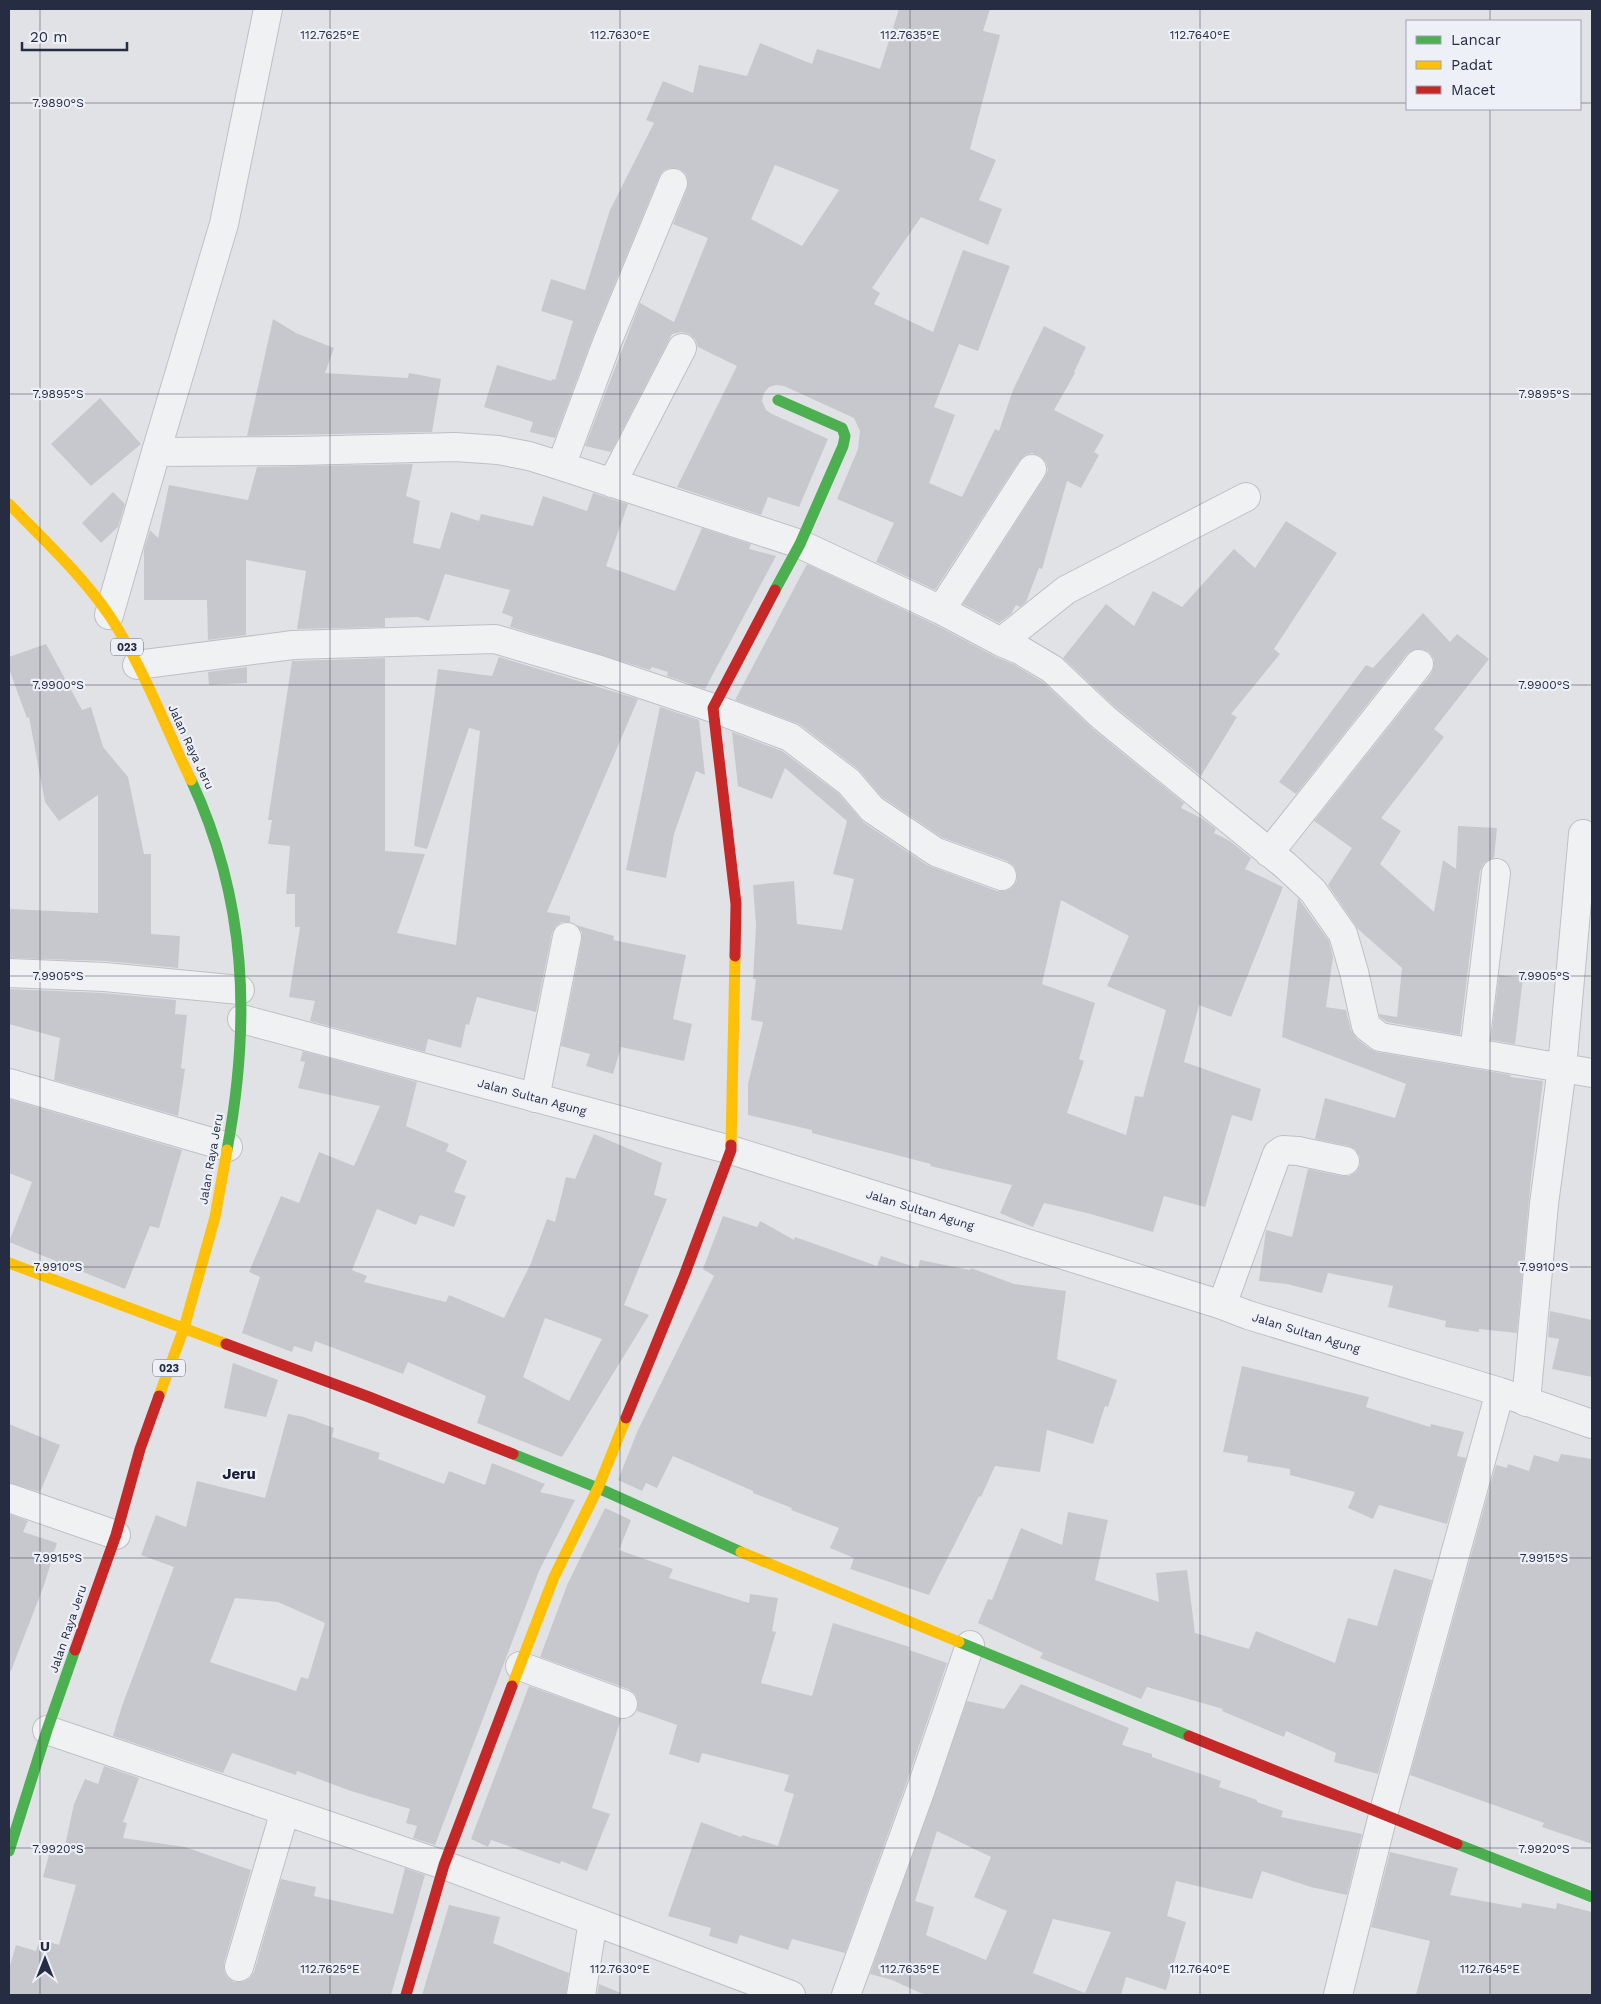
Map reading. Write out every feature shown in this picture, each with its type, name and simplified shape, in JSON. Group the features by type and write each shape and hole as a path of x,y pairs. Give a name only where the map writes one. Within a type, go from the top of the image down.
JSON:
{"street":[{"path":"109,616 224,224 268,9"},
{"path":"561,466 608,340 673,183"},
{"path":"612,483 682,348"},
{"path":"406,1995 444,1865 554,1577 598,1488 684,1276 731,1150 736,904 713,708 800,544 843,446 845,436 842,428 778,400"},
{"path":"156,452 455,447 498,450 529,456 800,544 941,610 1052,669 1104,718 1314,891 1343,934 1366,1026 1380,1037 1592,1072"},
{"path":"941,610 1032,470"},
{"path":"1011,646 1066,590 1246,497"},
{"name":"Jalan Raya Jeru","path":"9,504 74,571 109,616 137,665 207,814 224,869 233,913 240,965 242,1019 239,1072 228,1147 215,1216 184,1328 140,1449 116,1535 47,1730 9,1851"},
{"path":"137,665 293,645 495,639 600,670 790,736 849,782 872,809 936,852 1002,876"},
{"path":"1269,853 1419,664"},
{"path":"1526,1402 1544,1204 1562,1068 1583,834"},
{"path":"1474,1053 1496,873"},
{"path":"534,1098 567,937"},
{"path":"9,973 105,977 240,990"},
{"name":"Jalan Sultan Agung","path":"242,1019 731,1150 1222,1305 1248,1316 1500,1392 1592,1424"},
{"path":"9,1084 228,1147"},
{"path":"1222,1305 1277,1154 1283,1150 1298,1151 1345,1161"},
{"path":"9,1263 369,1397 598,1488 773,1566 1382,1815 1592,1897"},
{"path":"1338,1995 1382,1815 1500,1392"},
{"path":"9,1498 116,1535"},
{"path":"846,1995 921,1789 970,1645"},
{"path":"520,1666 623,1704"},
{"path":"47,1730 444,1865 779,1993"},
{"path":"239,1966 285,1811"},
{"path":"581,1995 592,1921"}],"building":[{"path":"899,9 990,9 983,31 1000,35 970,149 996,160 979,200 1002,209 988,245 921,217 872,288 880,293 874,304 933,332 963,250 1010,266 978,351 959,344 934,407 955,415 929,483 962,497 995,429 999,431 1013,390 1044,326 1086,347 1075,373 1054,410 1104,435 1094,452 1099,455 1081,488 1067,481 1042,569 1039,568 1026,602 1020,607 1016,605 1011,614 999,623 963,604 1045,477 1048,470 1046,462 1040,456 1032,453 1025,455 1019,461 935,590 876,562 894,523 837,499 858,449 860,431 854,418 784,386 776,385 769,387 764,393 762,401 766,410 828,439 799,507 768,497 761,515 677,487 737,366 698,347 695,339 689,334 682,332 672,334 611,452 585,446 640,303 674,322 708,238 673,224 687,189 688,181 686,174 679,169 670,168 663,171 659,177 594,334 555,438 530,432 533,422 484,407 497,365 551,381 552,379 555,380 573,321 541,311 551,279 585,290 610,210 654,123 646,120 663,81 693,93 699,65 747,76 760,43 812,64 817,49 880,69","holes":["775,165 839,190 802,246 751,219"]},
{"path":"273,319 296,333 334,348 325,373 408,378 409,373 441,379 432,432 247,436"},
{"path":"100,398 141,444 91,486 51,444"},
{"path":"413,464 406,496 420,501 413,543 440,549 451,512 479,521 481,514 533,526 543,496 587,511 593,493 628,504 606,566 675,591 702,528 751,544 749,549 776,556 705,689 667,676 668,672 652,667 650,670 510,627 513,617 502,613 510,590 445,574 429,621 418,617 385,618 385,627 297,629 306,571 246,560 246,635 208,640 207,600 144,600 144,549 150,530 158,538 169,485 248,500 257,467"},
{"path":"113,492 125,504 118,527 101,543 82,523"},
{"path":"1286,521 1337,553 1274,649 1280,654 1231,714 1237,717 1201,776 1114,706 1063,658 1106,604 1134,626 1153,591 1182,607 1234,549 1255,568"},
{"path":"807,564 934,624 1013,664 1043,682 1094,730 1184,803 1181,808 1203,819 1216,829 1214,833 1230,841 1251,858 1245,869 1283,887 1231,1017 1199,1005 1184,1062 1261,1089 1252,1121 1232,1115 1205,1207 1164,1196 1153,1232 1044,1203 1033,1227 1000,1213 1012,1185 930,1166 931,1164 812,1133 812,1130 748,1115 748,1084 763,1022 751,1020 756,979 753,979 756,925 753,885 794,881 797,924 842,930 854,879 833,874 847,821 785,768 772,799 738,786 732,732 782,751 838,793 863,822 927,865 997,891 1012,888 1017,881 1017,873 1014,866 1007,861 943,838 882,797 859,770 799,724 735,700","holes":["1061,900 1129,936 1107,986 1166,1010 1143,1097 1135,1096 1126,1135 1067,1113 1084,1061 1079,1059 1095,1003 1042,984"]},
{"path":"1423,613 1450,642 1457,634 1489,659 1434,729 1444,737 1381,818 1401,831 1380,864 1434,912 1443,860 1456,869 1458,826 1497,828 1494,858 1484,863 1480,871 1460,1035 1387,1022 1380,1017 1379,1014 1397,1017 1402,968 1358,929 1328,885 1352,848 1314,821 1431,674 1434,659 1429,652 1421,649 1413,650 1407,654 1296,794 1279,782 1366,665 1373,668"},
{"path":"46,644 82,710 91,707 103,747 128,777 144,854 151,854 151,934 180,936 178,968 106,961 9,958 9,909 98,913 98,795 59,821 45,802 29,717 27,718 9,669 9,657"},
{"path":"499,657 638,699 547,912 570,916 570,922 562,922 556,926 552,933 536,1012 477,997 469,1025 466,1024 461,1048 428,1039 425,1052 310,1021 315,1001 289,997 300,927 295,927 295,894 286,894 290,846 268,844 272,820 268,820 292,661 385,658 385,851 425,854 397,933 456,945 480,731 469,728 427,849 414,846 438,669 492,676"},
{"path":"247,667 247,683 209,685 208,672"},
{"path":"660,707 699,720 705,775 696,771 674,834 666,878 626,870"},
{"path":"1298,898 1329,941 1333,957 1326,1007 1346,1010 1351,1030 1356,1038 1370,1049 1377,1052 1511,1075 1510,1077 1543,1081 1531,1178 1517,1333 1479,1329 1479,1332 1445,1327 1446,1321 1388,1307 1393,1286 1328,1273 1322,1293 1287,1284 1259,1281 1266,1230 1292,1237 1308,1169 1349,1176 1356,1172 1360,1165 1360,1157 1355,1149 1315,1139 1325,1098 1395,1118 1406,1084 1282,1037"},
{"path":"576,925 614,936 613,940 686,955 673,1019 692,1024 684,1061 621,1047 613,1074 586,1066 590,1054 561,1046 582,940 582,932"},
{"path":"1499,975 1523,978 1515,1044 1491,1040"},
{"path":"9,989 104,993 176,1000 175,1014 187,1015 181,1068 185,1069 178,1116 54,1080 60,1038 9,1024"},
{"path":"303,1051 417,1082 406,1126 449,1144 446,1151 467,1161 454,1192 466,1196 454,1227 420,1215 416,1225 377,1209 352,1270 367,1276 364,1282 446,1302 449,1295 504,1318 531,1263 547,1219 555,1222 566,1177 575,1179 594,1134 662,1163 654,1195 667,1199 624,1305 649,1315 562,1457 477,1423 486,1396 408,1362 403,1374 315,1341 312,1352 294,1346 292,1352 242,1333 260,1277 249,1272 281,1196 299,1203 319,1152 354,1166 380,1106 298,1088 305,1062 300,1061","holes":["545,1318 602,1339 569,1401 523,1377"]},
{"path":"9,1099 182,1150 159,1228 150,1226 125,1289 9,1242 32,1182 9,1173"},
{"path":"723,1216 757,1227 760,1221 794,1240 795,1237 877,1266 881,1256 918,1268 920,1260 970,1270 971,1268 1014,1284 1066,1291 1057,1359 1117,1380 1108,1407 1105,1406 1093,1444 1047,1430 1040,1472 995,1466 981,1497 979,1496 929,1595 850,1569 854,1558 830,1548 839,1528 791,1510 792,1508 753,1493 753,1491 673,1456 657,1488 646,1483 642,1491 618,1480 638,1430 714,1276 703,1269"},
{"path":"1550,1311 1592,1320 1592,1377 1552,1369 1559,1339 1548,1337"},
{"path":"233,1363 278,1380 266,1417 224,1408"},
{"path":"1242,1366 1369,1397 1366,1407 1430,1427 1431,1424 1464,1432 1457,1456 1466,1458 1447,1524 1379,1505 1373,1519 1348,1508 1355,1492 1290,1475 1290,1469 1247,1462 1248,1456 1223,1452"},
{"path":"288,1414 304,1417 334,1428 332,1437 380,1453 378,1459 444,1484 449,1471 485,1485 492,1463 545,1484 540,1492 575,1500 539,1571 435,1845 413,1838 417,1826 406,1823 410,1809 351,1791 297,1771 296,1775 232,1753 223,1773 113,1736 122,1706 174,1567 141,1555 156,1515 186,1527 197,1481 265,1498","holes":["235,1598 278,1602 325,1623 308,1679 301,1677 296,1691 210,1662"]},
{"path":"9,1424 60,1445 40,1492 9,1483"},
{"path":"1561,1454 1592,1459 1592,1844 1542,1827 1544,1823 1410,1775 1496,1465 1507,1468 1508,1464 1529,1471 1534,1455 1558,1462"},
{"path":"605,1508 631,1520 619,1550 673,1569 669,1578 749,1603 750,1594 778,1598 772,1631 776,1632 761,1683 812,1696 833,1623 910,1647 909,1650 947,1663 845,1953 792,1939 788,1950 740,1935 737,1944 709,1936 711,1928 668,1916 701,1822 741,1837 742,1835 778,1846 794,1794 784,1791 789,1775 702,1753 699,1763 669,1754 677,1725 637,1711 638,1701 635,1694 628,1689 540,1657 568,1583"},
{"path":"1068,1512 1108,1520 1095,1580 1159,1602 1156,1573 1187,1570 1195,1633 1249,1649 1256,1631 1335,1663 1348,1618 1377,1626 1394,1569 1432,1580 1378,1774 1334,1762 1336,1753 1286,1731 1284,1737 1222,1711 1223,1709 1147,1687 1141,1699 1040,1658 1043,1653 978,1623 988,1599 992,1600 1021,1528 1062,1545"},
{"path":"9,1514 28,1521 23,1532 57,1543 44,1585 11,1671 9,1670"},
{"path":"1021,1684 1129,1728 1122,1745 1152,1754 1152,1757 1221,1781 1219,1787 1283,1811 1281,1817 1362,1834 1347,1895 1311,1887 1262,1871 1252,1899 1176,1881 1167,1916 1186,1922 1166,1990 1126,1977 1121,1995 925,1995 892,1980 870,1974 967,1701 1004,1709","holes":["937,1831 991,1857 974,1897 1007,1911 986,1960 926,1935 934,1907 915,1901","1053,1919 1111,1932 1085,1993 1033,1973"]},
{"path":"529,1686 621,1719 592,1808 610,1814 587,1871 561,1861 560,1864 491,1840 488,1847 471,1839"},
{"path":"104,1766 139,1778 123,1822 127,1823 123,1838 185,1847 251,1870 224,1963 224,1971 227,1977 234,1982 243,1982 249,1979 254,1972 281,1879 316,1887 314,1896 393,1914 405,1868 425,1875 391,1995 9,1995 9,1969 16,1945 36,1951 40,1939 59,1945 76,1885 43,1877 50,1851 63,1855 74,1804 85,1779 98,1784"},
{"path":"1390,1852 1458,1868 1450,1895 1521,1908 1522,1903 1556,1909 1557,1903 1592,1912 1592,1995 1416,1995 1430,1941 1371,1927"},
{"path":"449,1905 500,1917 493,1943 569,1973 566,1995 422,1995"},
{"path":"599,1984 621,1993 621,1995 597,1995"}],"traffic: fast":[{"path":"775,590 800,544 843,446 845,436 842,428 778,400"},
{"path":"191,780 210,825 224,870 239,962 241,1008 239,1055 235,1102 227,1150"},
{"path":"513,1454 598,1488 741,1552"},
{"path":"959,1642 1189,1736"},
{"path":"9,1851 47,1730 75,1650"},
{"path":"1457,1844 1592,1897"}],"traffic: slow":[{"path":"9,504 74,571 109,615 143,675 191,780"},
{"path":"731,1145 735,956"},
{"path":"159,1396 184,1328 215,1217 227,1150"},
{"path":"9,1263 226,1344"},
{"path":"512,1686 554,1577 598,1488 626,1418"},
{"path":"741,1552 959,1642"}],"traffic: jam":[{"path":"735,956 736,904 713,708 775,590"},
{"path":"626,1418 684,1276 731,1150 731,1145"},
{"path":"226,1344 369,1397 513,1454"},
{"path":"75,1650 116,1535 140,1449 159,1396"},
{"path":"406,1995 444,1865 512,1686"},
{"path":"1189,1736 1457,1844"}],"district":[{"name":"Jeru","path":"239,1474"}]}
